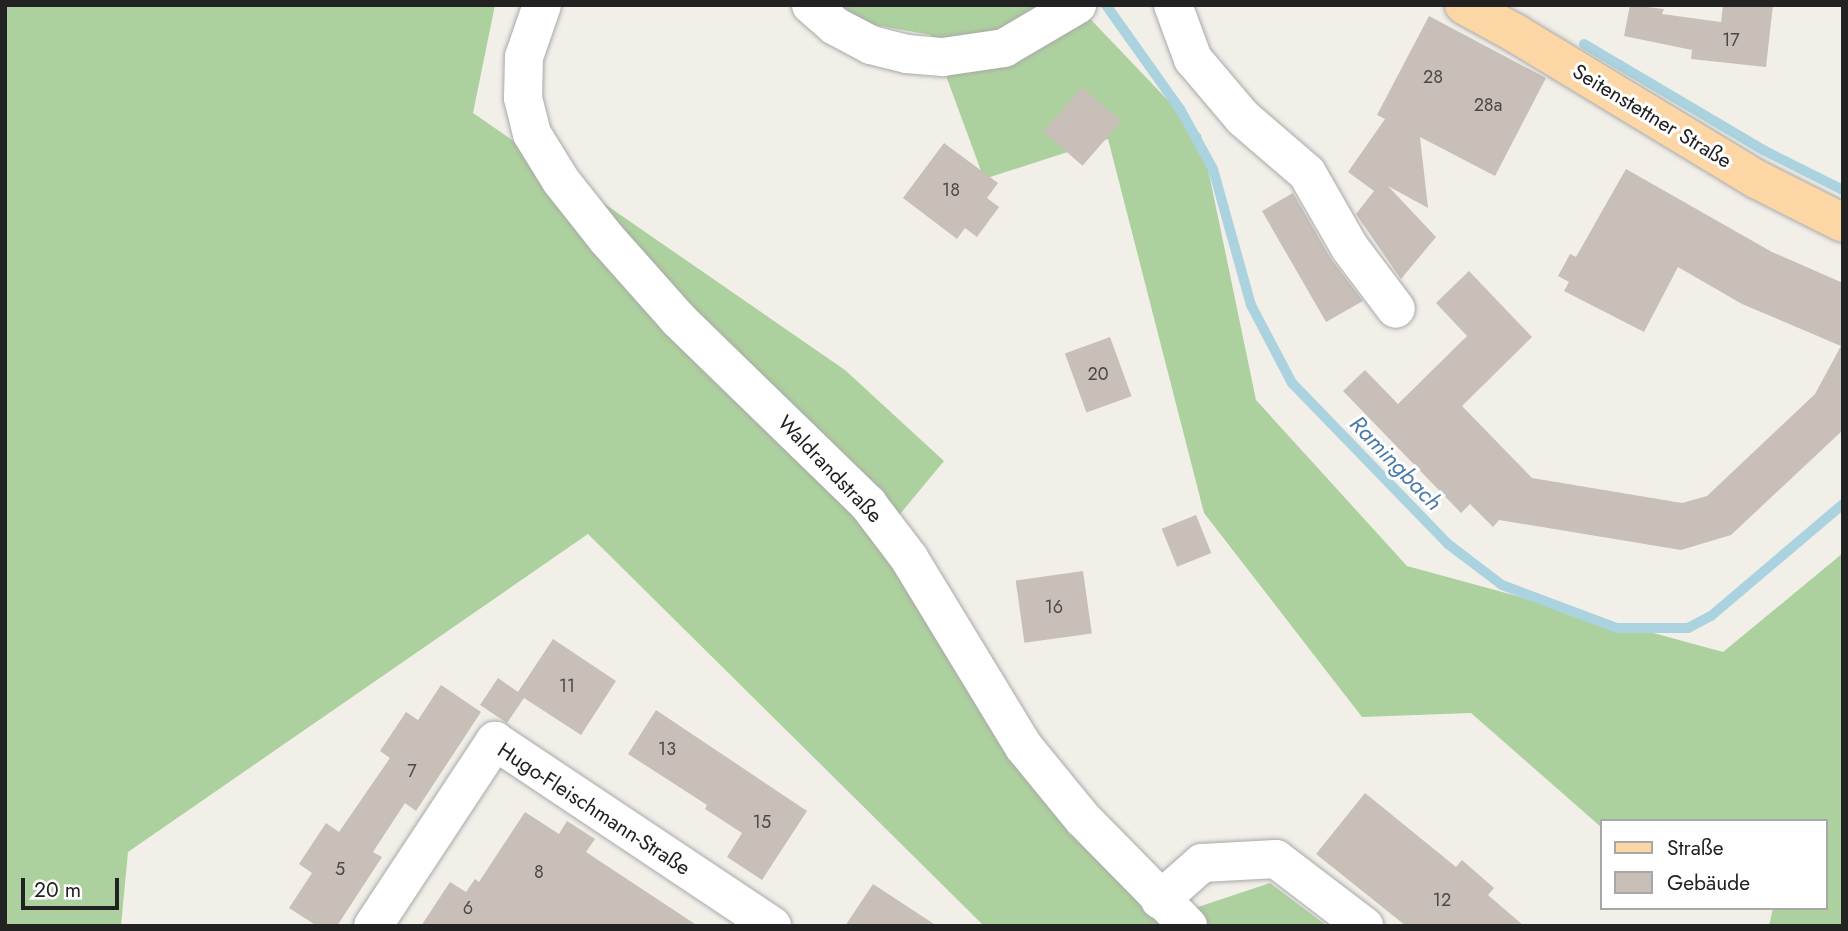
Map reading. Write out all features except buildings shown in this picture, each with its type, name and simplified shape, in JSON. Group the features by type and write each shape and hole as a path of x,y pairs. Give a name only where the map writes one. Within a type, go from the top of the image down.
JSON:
{"main road":[{"name":"Seitenstettner Straße","path":"1464,5 1756,179 1843,223"}],"street":[{"name":"Waldrandstraße","path":"542,5 524,57 523,98 532,134 561,181 607,239 679,320 868,503 909,558 1024,747 1083,819 1188,926"},
{"path":"811,5 835,26 871,45 906,54 943,57 975,55 1003,48 1077,5"},
{"path":"1173,5 1193,59 1243,118 1307,173 1350,248 1396,309"},
{"name":"Hugo-Fleischmann-Straße","path":"373,926 495,741 772,926"},
{"path":"1160,900 1202,863 1276,859 1364,926"}],"green space":[{"path":"5,5 495,5 473,113 845,370 944,461 876,543 1159,920 1270,883 1327,926 984,926 588,534 128,852 121,926 5,926"},
{"path":"821,5 1077,5 1201,135 1256,400 1407,566 1723,652 1843,553 1843,926 1769,926 1773,910 1827,910 1827,819 1600,819 1600,826 1471,713 1362,717 1204,513 1108,139 984,179 931,35 836,18"}],"waterway":[{"name":"Ramingbach","path":"1106,5 1180,109 1213,169 1251,305 1292,383 1448,544 1502,585 1617,628 1688,628 1711,616 1843,504"},
{"path":"1584,44 1765,151 1843,190"}]}
